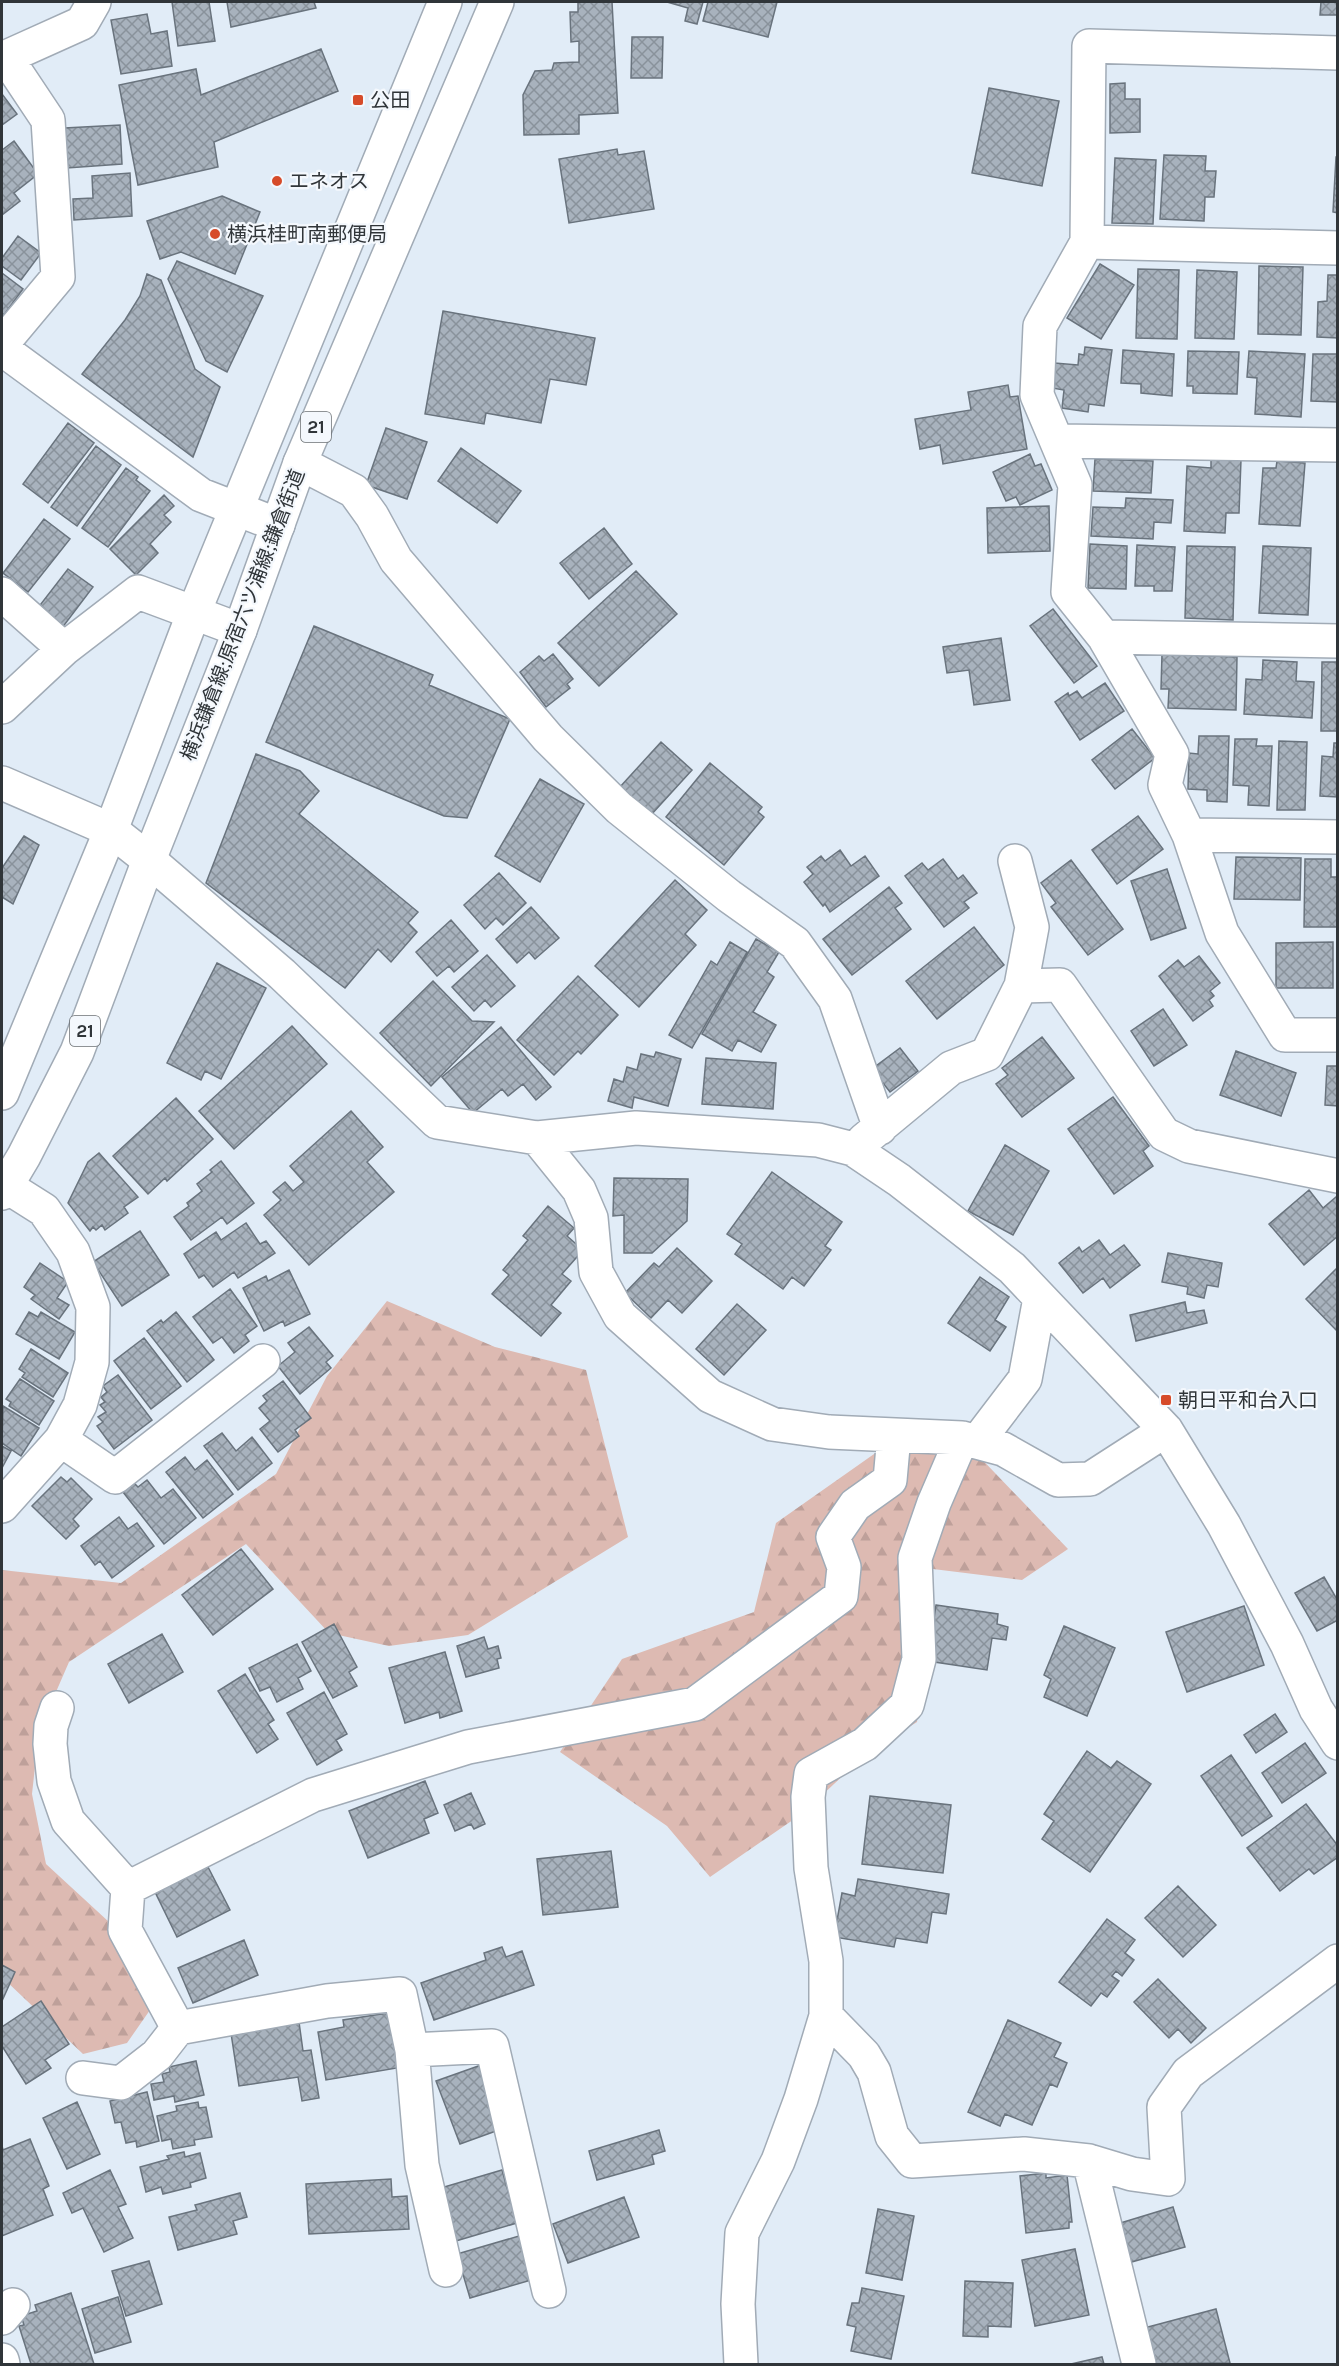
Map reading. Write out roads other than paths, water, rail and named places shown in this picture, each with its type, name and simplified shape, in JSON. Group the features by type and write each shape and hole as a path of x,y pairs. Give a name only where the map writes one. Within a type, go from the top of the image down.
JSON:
{"street":[{"path":"2,344 58,277 48,120 4,58 82,23 94,2"},
{"name":"21","path":"2,1093 111,830 194,612 446,2"},
{"name":"横浜鎌倉線;原宿六ツ浦線;鎌倉街道","path":"4,1190 77,1052 240,630 300,463 497,2"},
{"path":"1338,53 1089,46 1087,242 1040,326 1037,395 1075,485 1068,592 1104,638 1172,754 1165,785 1189,835 1222,933 1284,1035 1338,1035"},
{"path":"1087,242 1338,248"},
{"path":"2,349 201,495 278,525"},
{"path":"1058,441 1338,445"},
{"path":"300,463 354,491 372,516 396,560 548,738 620,808 729,896 795,943 835,999 880,1128"},
{"path":"2,707 64,650 138,592 240,630"},
{"path":"2,594 64,650"},
{"path":"1104,638 1338,641"},
{"path":"2,783 111,830 150,860 282,974 437,1122 537,1138 636,1128 818,1140 853,1149 899,1180 1012,1268 1166,1430 1224,1525 1287,1644 1316,1709 1338,1743"},
{"path":"1189,835 1338,837"},
{"path":"853,1149 951,1068 987,1054 1021,986 1032,927 1015,861"},
{"path":"1021,986 1060,985 1164,1134 1189,1146 1338,1176"},
{"path":"537,1138 579,1190 591,1218 596,1272 620,1316 710,1396 772,1424 830,1432 969,1440 1003,1449 1058,1480 1090,1479 1166,1430"},
{"path":"2,1506 61,1440 80,1405 92,1362 93,1307 73,1252 44,1210 4,1190"},
{"path":"741,2364 738,2304 742,2233 778,2161 801,2099 826,2016 826,1961 811,1868 808,1797 811,1774 865,1744 907,1705 919,1659 915,1558 934,1503 969,1440 1024,1378 1040,1298"},
{"path":"61,1440 115,1478 263,1361"},
{"path":"128,1888 313,1795 468,1747 695,1704 841,1596 844,1567 833,1537 855,1505 890,1480 894,1436"},
{"path":"57,1708 51,1726 50,1743 54,1781 68,1821 128,1888 125,1929 178,2028"},
{"path":"826,2016 864,2055 874,2072 892,2136 912,2161 1024,2154 1089,2161 1132,2174 1168,2178 1164,2107 1188,2073 1338,1961"},
{"path":"83,2078 121,2083 158,2055 178,2028 327,2001 400,1994 412,2050 422,2164 446,2270"},
{"path":"412,2050 492,2046 549,2291"},
{"path":"1089,2161 1139,2364"},
{"path":"2,2360 3,2364"}],"place":[{"name":"公田","path":"358,100"},
{"name":"エネオス","path":"277,181"},
{"name":"横浜桂町南郵便局","path":"215,234"},
{"name":"朝日平和台入口","path":"1166,1400"}]}
